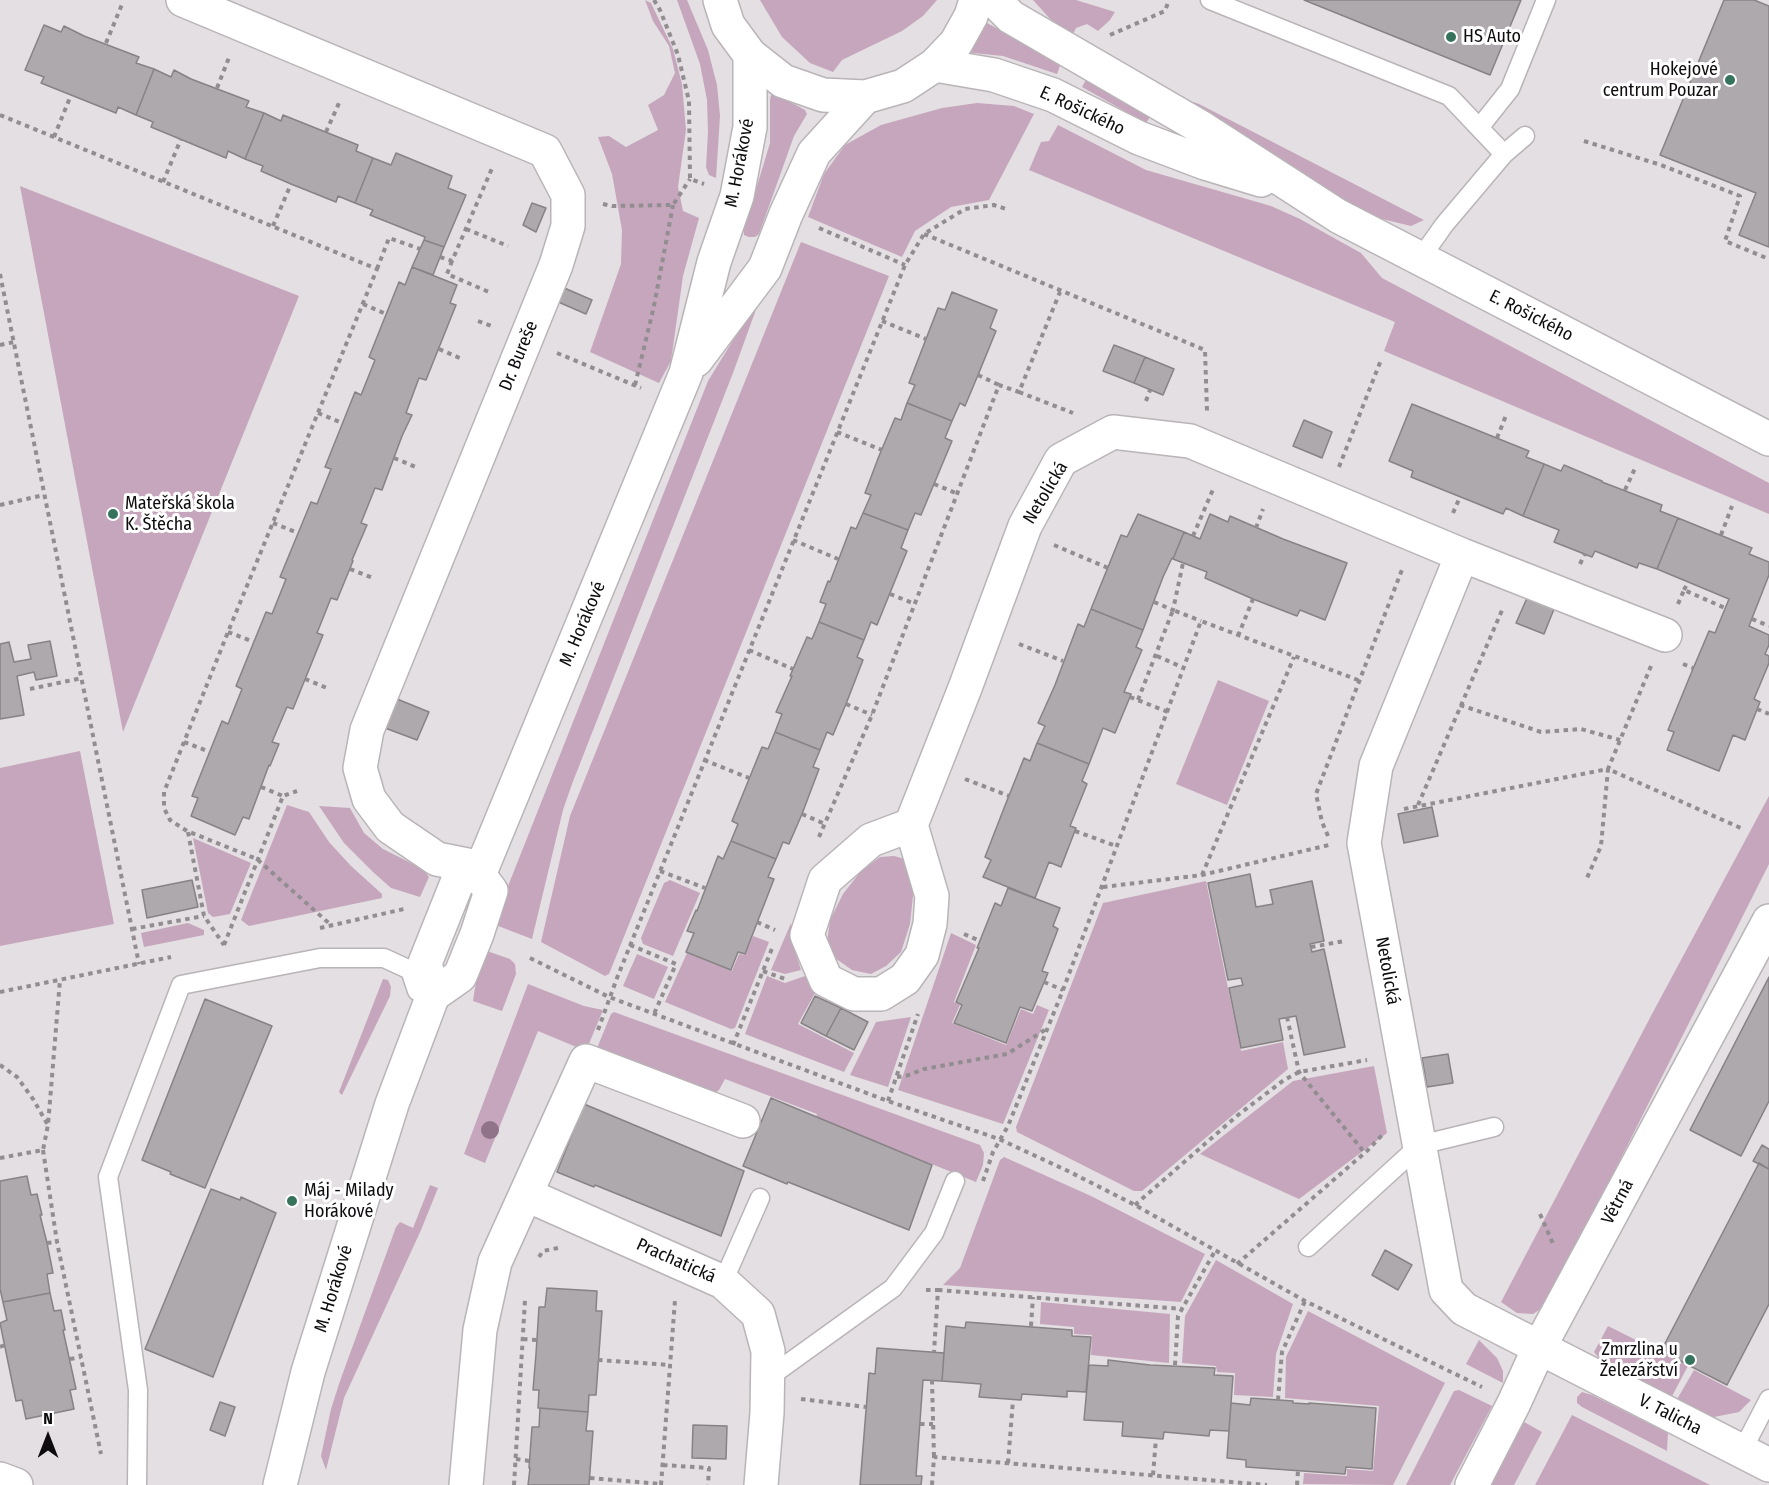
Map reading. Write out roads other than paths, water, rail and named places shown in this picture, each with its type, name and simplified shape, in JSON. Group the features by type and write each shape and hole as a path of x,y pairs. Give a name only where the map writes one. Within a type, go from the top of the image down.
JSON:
{"street":[{"name":"Dr. Bureše","path":"183,0 545,151 568,195 568,226 556,265 367,730 360,768 369,799 390,827 437,859 481,872"},
{"path":"720,0 728,25 750,55 783,81 823,95 865,96 903,86 935,65 956,43 971,16 976,0"},
{"name":"E. Rošického","path":"993,0 1011,17 1202,128 1338,216 1769,439"},
{"name":"M. Horákové","path":"481,872 681,387 714,262 737,196 750,127 750,55"},
{"name":"E. Rošického","path":"935,65 994,75 1053,95 1139,138 1205,163 1294,189"},
{"name":"M. Horákové","path":"681,387 765,268 786,214 814,153 865,96"},
{"name":"Netolická","path":"911,825 966,688 1025,526 1061,460 1113,432 1190,441 1462,555 1665,635"},
{"name":"Netolická","path":"1462,555 1376,766 1364,843 1446,1290 1464,1309 1540,1346"},
{"path":"911,825 932,896 930,924 922,955 905,979 881,994 854,994 826,981 807,935 825,880 871,840 911,825"},
{"path":"429,1005 460,976 477,934 491,891 481,872"},
{"name":"Větrná","path":"1472,1485 1540,1346 1769,921"},
{"name":"M. Horákové","path":"280,1485 308,1372 350,1236 392,1104 429,1005"},
{"path":"466,1485 480,1330 495,1263 586,1061 742,1121"},
{"name":"Prachatická","path":"527,1195 723,1282 758,1314 768,1351 761,1485"},
{"name":"V. Talicha","path":"1540,1346 1580,1369 1755,1458"},
{"path":"0,1479 16,1485"}],"lane":[{"path":"1210,0 1449,96 1504,154"},
{"path":"1479,128 1510,89 1546,0"},
{"path":"1420,259 1444,225 1504,154 1525,136"},
{"path":"137,1485 138,1390 108,1177 182,985 320,958 384,958 410,970 429,1005"},
{"path":"1308,1247 1420,1145 1494,1127"},
{"path":"768,1383 893,1288 934,1233 955,1181"},
{"path":"723,1282 760,1198"},
{"path":"1755,1458 1769,1399"}],"place":[{"name":"HS Auto","path":"1451,37"},
{"name":"Hokejové centrum Pouzar","path":"1730,80"},
{"name":"Mateřská škola K. Štěcha","path":"113,514"},
{"name":"Máj - Milady Horákové","path":"292,1201"},
{"name":"Zmrzlina u Železářství","path":"1690,1360"}]}
